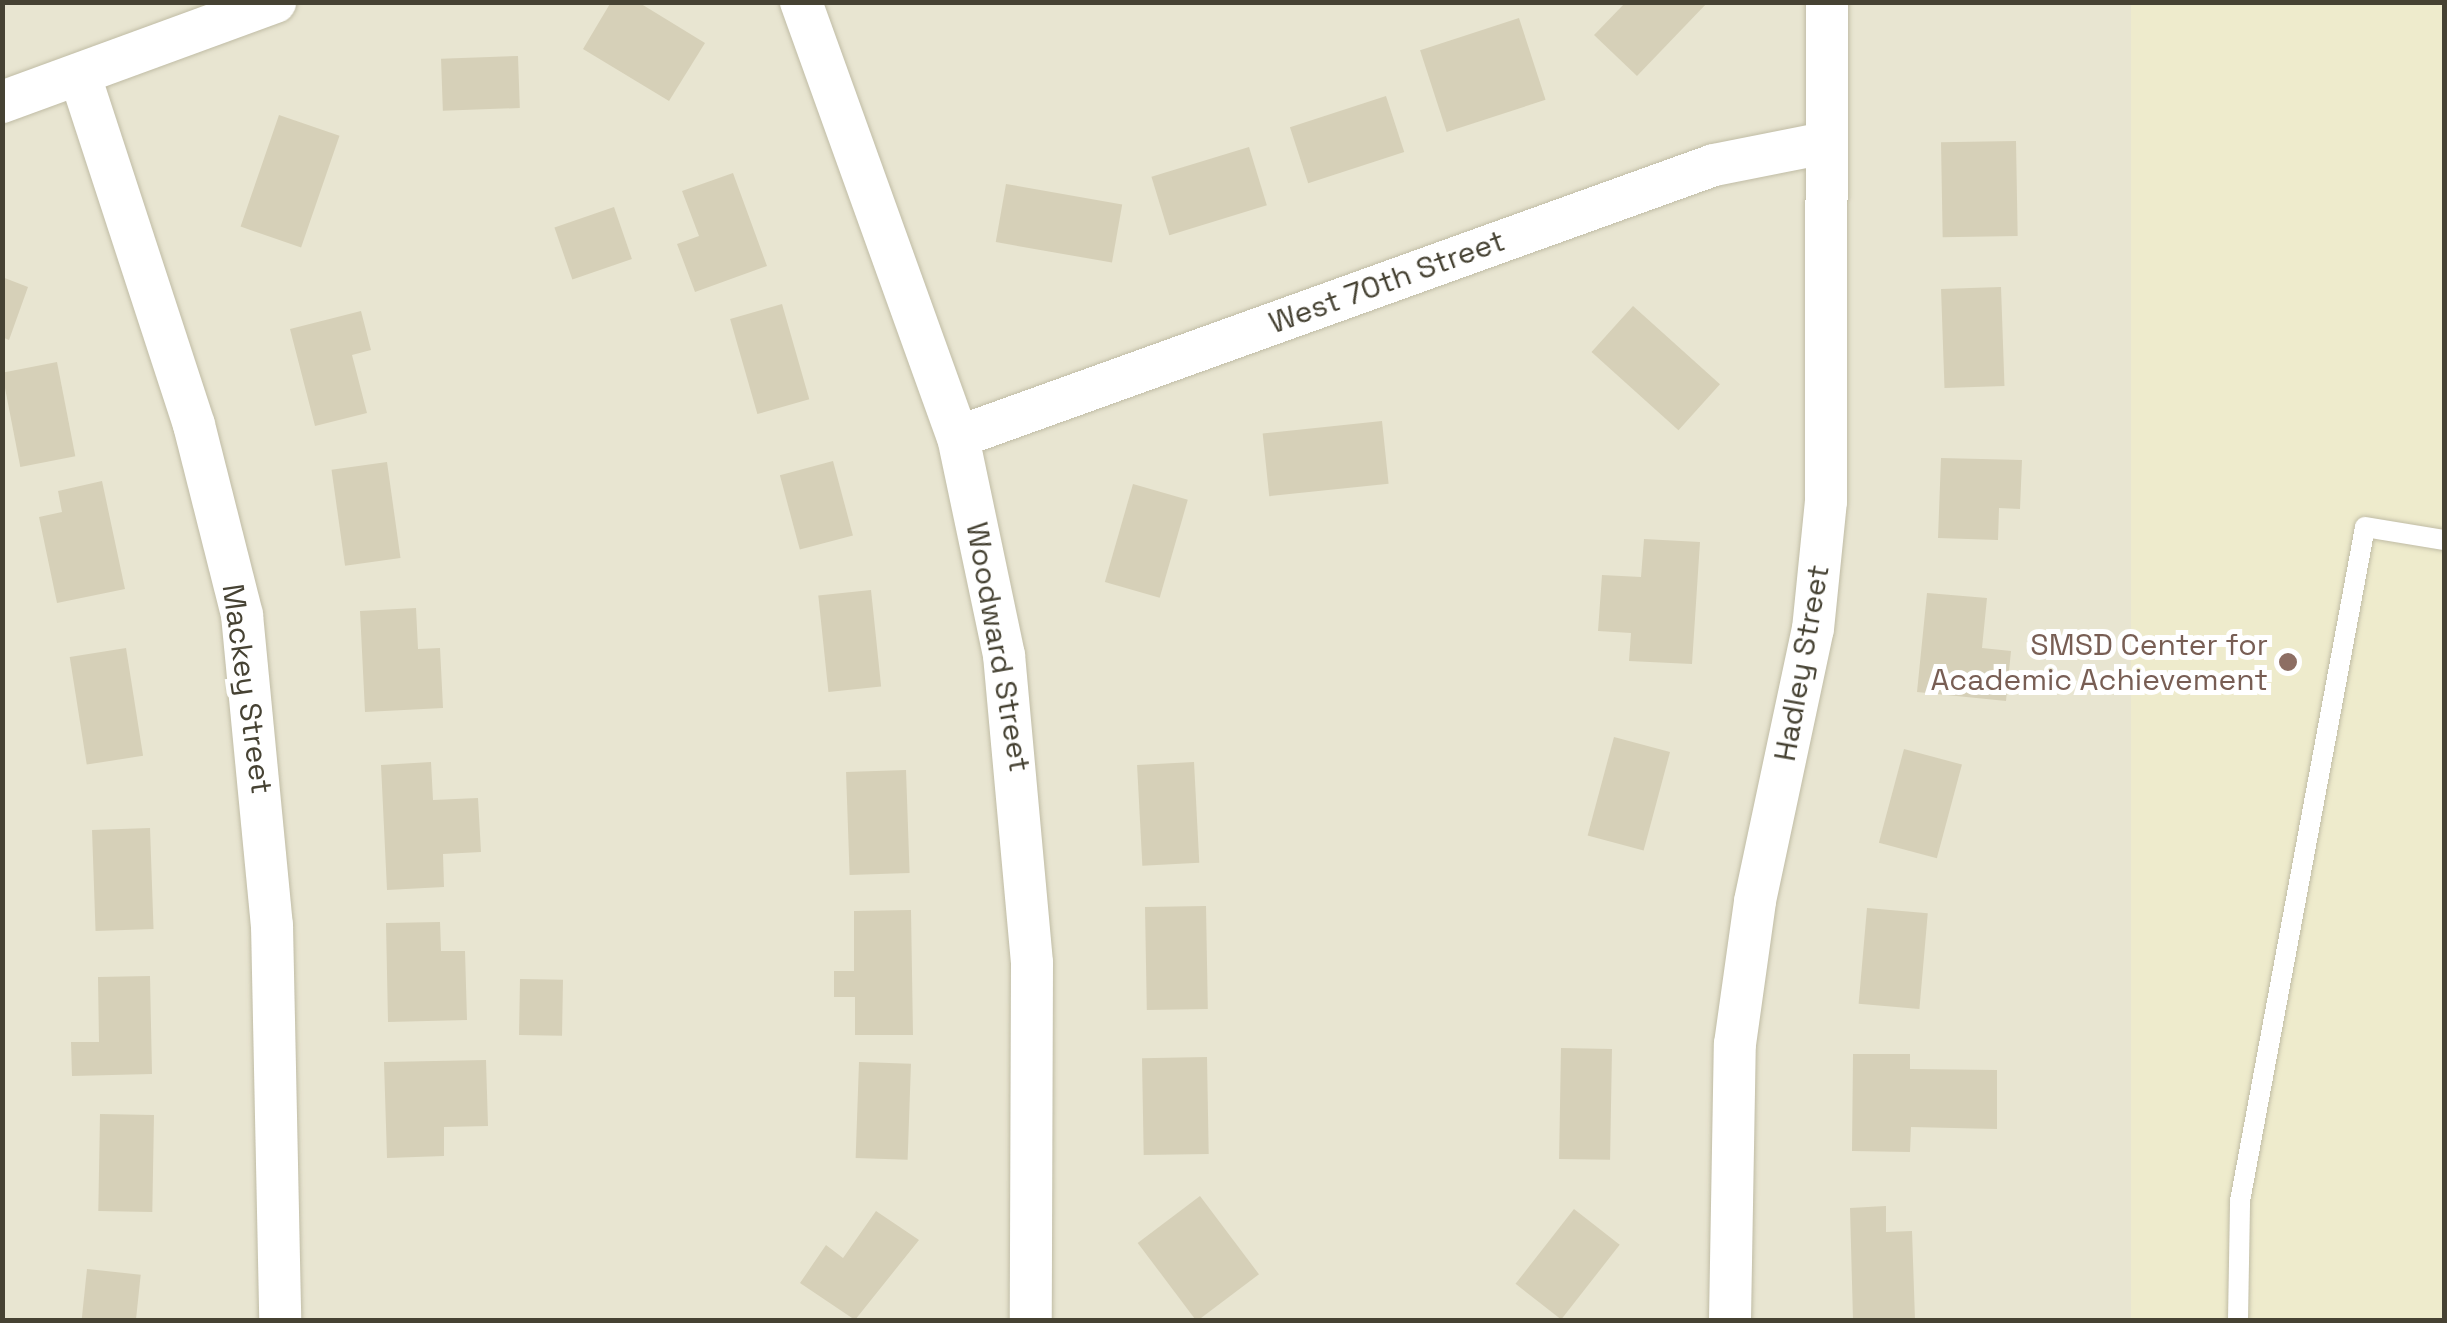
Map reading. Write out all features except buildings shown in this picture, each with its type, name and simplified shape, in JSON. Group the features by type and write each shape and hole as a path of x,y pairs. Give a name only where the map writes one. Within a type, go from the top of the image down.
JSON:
{"street":[{"path":"2,102 80,79 275,2"},
{"name":"Woodward Street","path":"801,2 958,437 1004,655 1025,814 1031,1320"},
{"name":"Hadley Street","path":"1730,1320 1736,1044 1755,901 1813,629 1826,501 1820,144 1827,2"},
{"name":"Mackey Street","path":"80,79 194,426 242,615 272,925 280,1320"},
{"name":"West 70th Street","path":"958,437 1714,166 1820,144"}],"lane":[{"path":"2238,1320 2240,1201 2365,527 2444,540"}],"shaded area":[{"path":"3,3 2131,3 2131,1320 3,1320"},
{"name":"SMSD Center for Academic Achievement","path":"2131,3 2444,3 2444,1320 2131,1320"}],"place":[{"name":"SMSD Center for Academic Achievement","path":"2288,662"}]}
